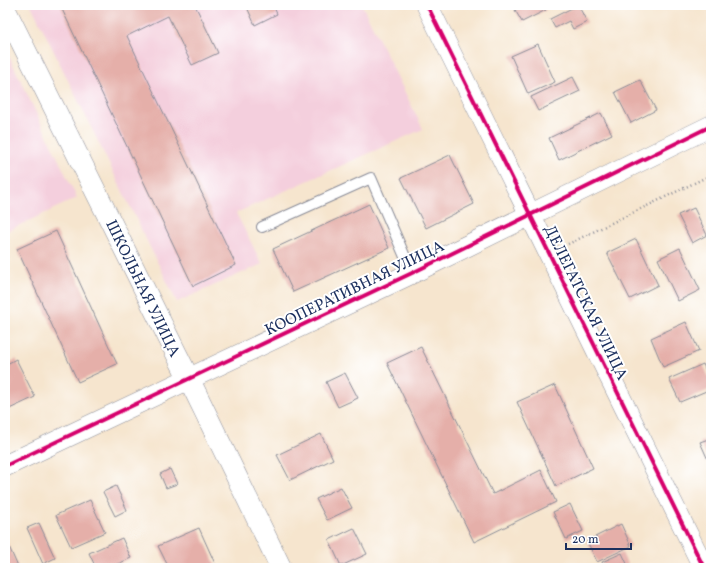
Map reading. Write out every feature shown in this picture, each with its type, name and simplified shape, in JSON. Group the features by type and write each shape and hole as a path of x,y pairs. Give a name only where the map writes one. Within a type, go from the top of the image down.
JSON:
{"street":[{"name":"ДЕЛЕГАТСКАЯ УЛИЦА","path":"427,5 704,568"},
{"name":"ШКОЛЬНАЯ УЛИЦА","path":"5,9 281,568"},
{"name":"КООПЕРАТИВНАЯ УЛИЦА","path":"5,466 412,273 711,126"}],"lane":[{"path":"262,227 371,178 412,273"}],"path":[{"path":"549,253 711,175"}],"shaded area":[{"path":"31,5 362,5 423,129 236,213 262,264 177,302"},
{"path":"5,48 77,198 5,232"}],"building":[{"path":"60,5 195,5 218,53 192,65 168,16 127,36 236,265 193,286"},
{"path":"246,5 273,5 277,14 255,25"},
{"path":"524,5 543,5 546,10 522,22 515,10"},
{"path":"578,5 587,22 573,29 569,21 555,28 550,19"},
{"path":"538,44 555,82 528,94 511,56"},
{"path":"573,77 580,91 538,111 531,97"},
{"path":"640,80 656,110 631,123 615,92"},
{"path":"601,113 612,134 559,160 549,138"},
{"path":"450,155 474,204 426,228 401,178"},
{"path":"369,204 389,248 293,292 273,249"},
{"path":"694,208 707,235 692,243 678,215"},
{"path":"56,231 117,364 78,382 17,249"},
{"path":"636,239 658,285 630,299 607,253"},
{"path":"680,248 700,290 678,301 658,259"},
{"path":"686,322 699,351 663,367 651,338"},
{"path":"421,347 493,494 541,470 556,502 474,542 387,363"},
{"path":"16,359 35,397 5,411 5,365"},
{"path":"703,364 711,382 711,389 680,402 669,379"},
{"path":"345,373 358,398 338,407 326,382"},
{"path":"555,385 593,468 556,486 517,402"},
{"path":"321,434 333,459 290,480 277,455"},
{"path":"711,438 711,461 709,462 700,442"},
{"path":"170,469 177,484 166,488 160,474"},
{"path":"116,486 127,510 115,516 103,492"},
{"path":"341,487 352,508 327,520 316,499"},
{"path":"90,500 105,532 71,547 56,515"},
{"path":"570,504 583,531 566,539 553,512"},
{"path":"39,523 55,558 43,564 27,528"},
{"path":"621,524 631,546 597,562 587,541"},
{"path":"199,528 217,568 169,568 158,546"},
{"path":"354,528 367,554 341,566 329,540"},
{"path":"122,538 131,558 109,568 96,568 89,553"},
{"path":"7,542 18,567 16,568 5,568 5,543"},
{"path":"622,553 629,568 604,568 602,562"}],"cycle path":[{"path":"427,5 704,568"},
{"path":"5,466 412,273 711,126"}]}
